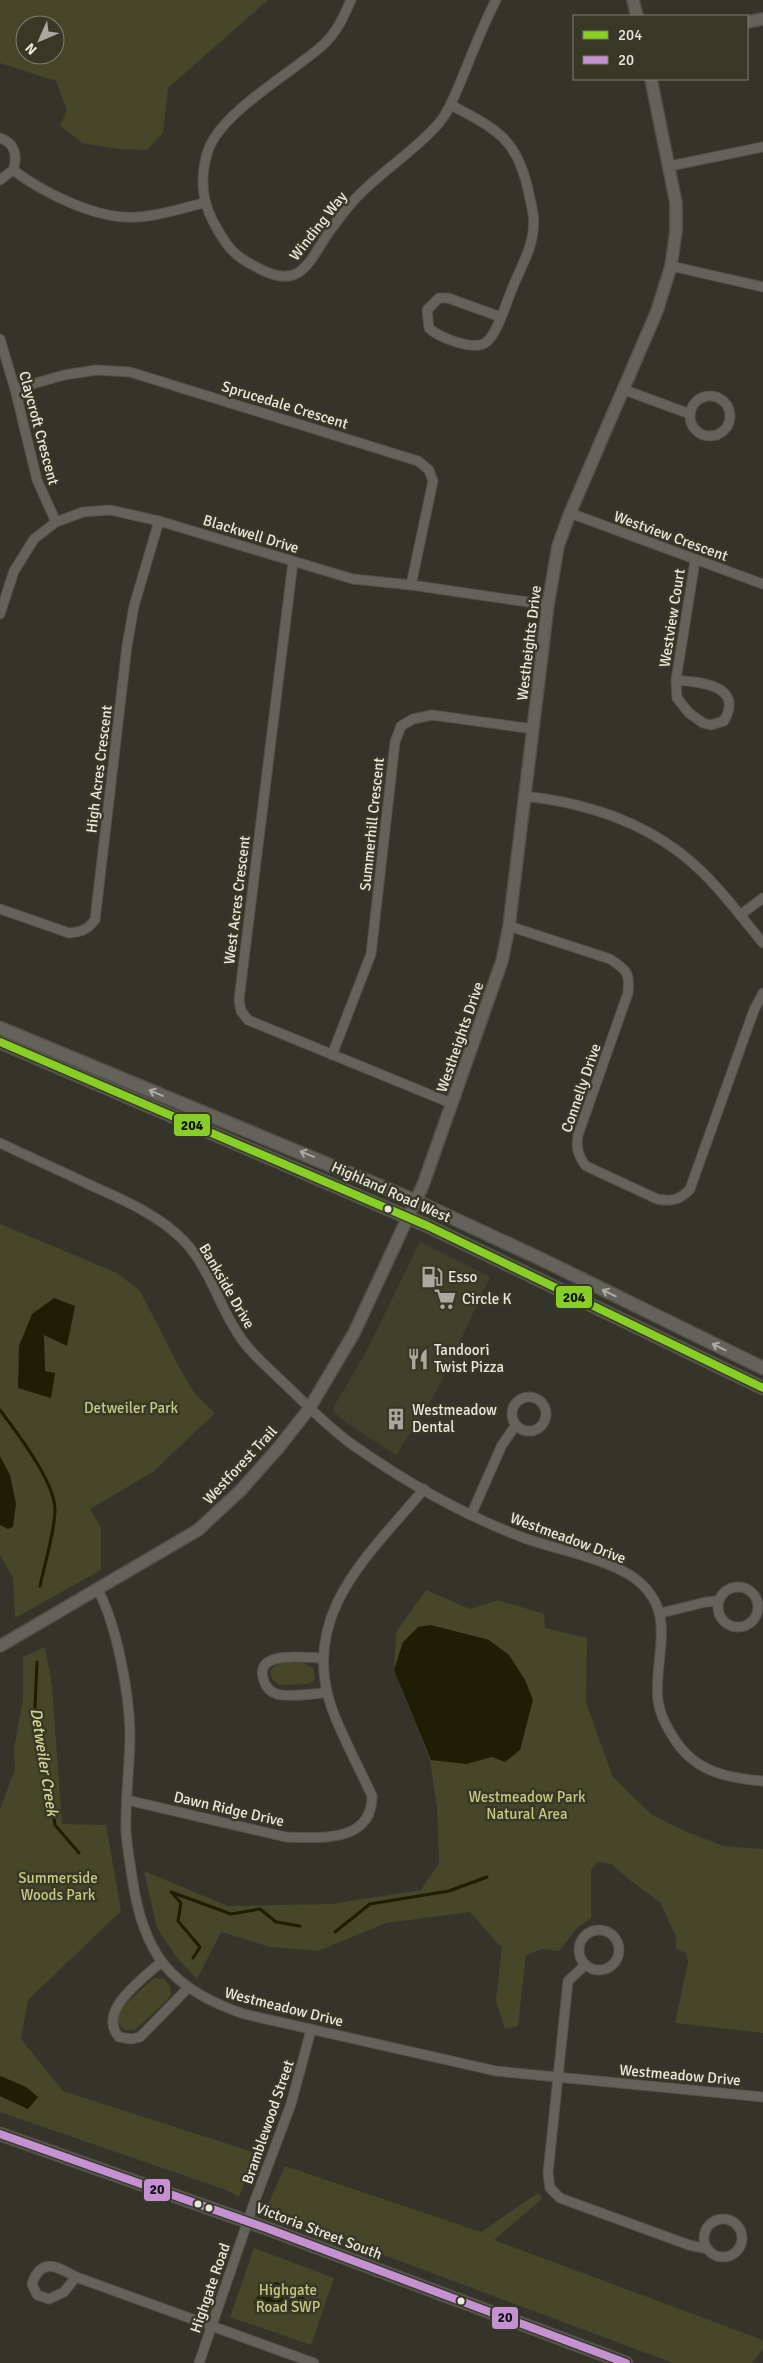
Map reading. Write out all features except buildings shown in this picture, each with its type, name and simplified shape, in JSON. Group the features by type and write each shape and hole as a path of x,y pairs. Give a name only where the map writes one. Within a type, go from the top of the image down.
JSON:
{"main road":[{"name":"Highland Road West","path":"0,1028 416,1201 543,1260 763,1368"},
{"name":"Highland Road West","path":"0,1042 409,1217 763,1388"},
{"name":"Victoria Street South","path":"0,2134 248,2222 626,2363"}],"street":[{"name":"Winding Way","path":"351,0 341,22 324,44 227,121 213,138 203,171 204,202 228,245 244,261 280,277 296,274 309,265 329,232 354,200 384,172 418,145 440,122 451,105 496,0"},
{"path":"633,0 636,15"},
{"path":"748,22 763,18"},
{"name":"Westheights Drive","path":"409,1217 453,1104 502,961 509,926 548,605 558,546 622,388 657,311 670,266 676,231 676,203 651,80"},
{"path":"451,105 490,127 505,139 517,154 525,172 533,214 534,233 501,317 492,336 485,343 474,347 435,334 429,328 426,317 427,310 431,304 439,298 448,298 501,317"},
{"path":"0,138 5,140 14,149 16,163 13,170 0,180"},
{"path":"670,166 763,147"},
{"path":"13,170 36,187 94,211 119,217 154,215 204,202"},
{"path":"670,266 763,287"},
{"name":"Claycroft Crescent","path":"0,340 15,389 37,480 56,522"},
{"name":"Sprucedale Crescent","path":"15,389 96,370 130,372 418,461 429,470 433,481 411,585"},
{"path":"622,388 690,414"},
{"path":"711,396 722,401 728,409 730,420 723,431 714,436 704,436 694,429 690,414 695,403 700,399 711,396"},
{"name":"Blackwell Drive","path":"0,614 14,571 34,539 56,522 83,512 110,510 159,520 353,579 411,585 548,605"},
{"name":"Westview Crescent","path":"570,513 695,561 763,584"},
{"name":"High Acres Crescent","path":"0,909 69,933 88,929 95,920 127,646 134,606 159,520"},
{"name":"Westview Court","path":"676,680 697,682 722,690 729,699 731,710 724,721 711,725 703,723 689,713 677,698 676,680 695,561"},
{"name":"West Acres Crescent","path":"293,562 239,1000 241,1011 248,1020 453,1104"},
{"name":"Summerhill Crescent","path":"332,1055 371,954 393,755 395,742 401,726 413,719 432,714 534,729"},
{"path":"524,796 570,802 590,807 642,829 671,845 699,868 763,943"},
{"path":"740,915 763,898"},
{"name":"Connelly Drive","path":"509,926 610,959 623,968 629,978 628,994 576,1146 586,1166 657,1199 669,1202 682,1197 690,1189 754,1010 763,993"},
{"name":"Bankside Drive","path":"0,1144 116,1196 156,1218 171,1229 195,1254 235,1330 249,1349 309,1409"},
{"name":"Westforest Trail","path":"0,1646 198,1530 241,1490 309,1409 354,1333 409,1217"},
{"name":"Westmeadow Drive","path":"309,1409 350,1444 471,1515 529,1539 620,1569 638,1580 652,1596 661,1613"},
{"path":"471,1515 502,1444 516,1425"},
{"name":"Dawn Ridge Drive","path":"127,1800 286,1837 312,1838 353,1831 362,1826 372,1808 372,1796 331,1707 323,1658 328,1623 346,1584 424,1489"},
{"path":"732,1587 746,1588 752,1592 757,1600 756,1617 746,1625 732,1626 719,1615 718,1601 725,1590 732,1587"},
{"name":"Westmeadow Drive","path":"98,1590 108,1610 127,1698 130,1732 126,1833 137,1910 147,1937 161,1962 188,1988 215,2004 229,2009 311,2030 496,2071 763,2097"},
{"path":"718,1601 661,1613 658,1703 672,1737 689,1758 708,1770 729,1778 763,1781"},
{"path":"323,1658 280,1657 266,1664 262,1678 265,1686 277,1694 328,1693"},
{"path":"604,1931 615,1938 619,1951 618,1957 610,1967 597,1970 585,1965 579,1953 579,1947 586,1936 591,1932 604,1931"},
{"path":"161,1962 119,2003 112,2015 111,2024 119,2038 132,2040 140,2037 188,1988"},
{"path":"585,1965 568,1981 548,2182 555,2194 560,2198 680,2242 708,2249 719,2256 732,2255 740,2246 742,2233 739,2227 729,2220 717,2220 712,2223 705,2232 704,2238 708,2249"},
{"name":"Bramblewood Street","path":"248,2222 291,2104 311,2030"},
{"name":"Highgate Road","path":"199,2363 248,2222"},
{"path":"76,2277 64,2292 49,2299 37,2294 32,2284 39,2270 46,2266 54,2266 76,2277 314,2363"}],"shaded area":[{"path":"420,1242 490,1277 438,1388 396,1455 350,1425 335,1413 333,1408 366,1352"},
{"path":"54,1298 75,1306 67,1346 44,1335 45,1371 55,1373 51,1398 18,1388 19,1346 32,1314"},
{"path":"0,1456 10,1475 16,1504 13,1527 8,1529 0,1525"},
{"path":"431,1625 489,1640 509,1655 525,1680 533,1700 520,1750 505,1762 492,1757 466,1764 431,1760 394,1670 403,1642 418,1627"},
{"path":"0,2076 26,2087 38,2097 28,2109 0,2096"},
{"path":"276,2282 304,2292 305,2308 298,2314 270,2303 258,2305 253,2303 265,2286"}],"green space":[{"path":"0,0 268,0 168,88 163,133 147,150 118,149 83,143 60,126 67,110 56,81 0,63"},
{"name":"Detweiler Park","path":"0,1224 117,1273 140,1291 195,1394 215,1413 153,1472 90,1509 101,1528 101,1570 15,1618 13,1578 0,1555"},
{"name":"Westmeadow Park Natural Area","path":"426,1590 470,1609 498,1600 544,1614 545,1628 587,1638 586,1703 613,1777 652,1815 685,1831 723,1846 763,1849 763,2033 675,2023 688,1962 686,1953 676,1949 676,1937 660,1902 628,1879 612,1864 598,1862 591,1870 591,1918 577,1928 559,1951 543,1949 526,1955 518,2026 505,2029 496,2001 502,1946 470,1912 386,1923 318,1951 270,1947 221,1932 197,1979 178,1959 157,1928 144,1871 228,1906 331,1904 421,1890 439,1863 437,1808 430,1760 394,1670 396,1632"},
{"name":"Summerside Woods Park","path":"45,1647 52,1685 62,1824 106,1825 121,1911 28,2000 21,2039 63,2091 256,2153 239,2197 226,2190 0,2112 0,2096 28,2109 26,2087 0,2076 0,1809 15,1769 14,1749 23,1699 23,1657"},
{"path":"278,1663 303,1663 313,1668 315,1680 307,1684 279,1685 272,1679 270,1671"},
{"path":"154,1978 164,1979 169,1986 171,1993 168,1999 135,2030 124,2029 117,2020 119,2010"},
{"path":"285,2166 481,2232 538,2193 542,2199 494,2240 763,2340 763,2349 752,2363 673,2363 274,2214 269,2202"},
{"name":"Highgate Road SWP","path":"254,2248 334,2278 311,2345 230,2317"}],"waterway":[{"name":"Detweiler Creek","path":"0,1410 43,1473 54,1500 53,1529 40,1586"},
{"name":"Detweiler Creek","path":"37,1662 35,1707 55,1825 79,1853"},
{"path":"335,1932 370,1904 449,1891 487,1877"},
{"path":"171,1892 231,1914 260,1909 276,1922 300,1926"},
{"name":"Detweiler Creek","path":"172,1893 181,1903 178,1921 200,1947 193,1958"}],"transit line":[{"name":"204","path":"0,1042 428,1226 763,1388"},
{"name":"20","path":"0,2134 266,2228 626,2363"}],"place":[{"name":"Esso","path":"432,1277"},
{"name":"Circle K","path":"445,1299"},
{"name":"Tandoori Twist Pizza","path":"418,1359"},
{"name":"Westmeadow Dental","path":"396,1419"}]}
